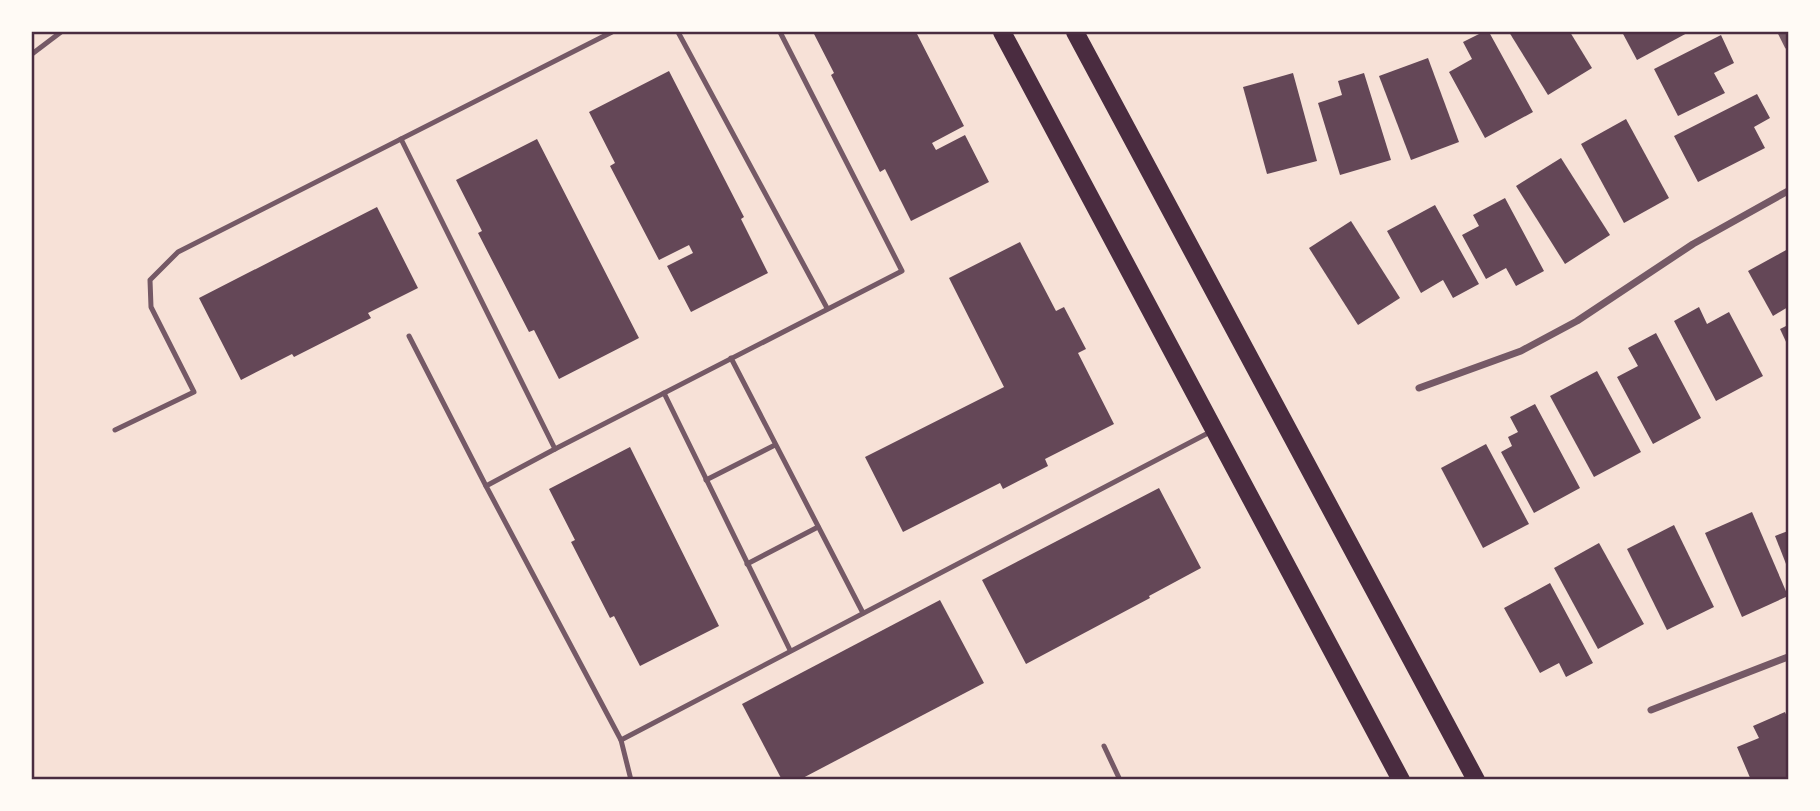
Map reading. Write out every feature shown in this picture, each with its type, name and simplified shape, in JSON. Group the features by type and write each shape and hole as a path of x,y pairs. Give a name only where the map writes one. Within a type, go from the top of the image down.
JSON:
{"main road":[{"path":"1002,32 1401,779"},
{"path":"1075,32 1476,779"}],"street":[{"path":"1781,32 1788,46"},
{"path":"1419,388 1521,351 1577,321 1693,244 1788,191"},
{"path":"1651,710 1788,657"}],"lane":[{"path":"32,54 61,32"},
{"path":"115,430 194,392 151,307 150,280 178,252 612,32"},
{"path":"678,32 827,308"},
{"path":"486,486 902,271 780,32"},
{"path":"401,139 555,449"},
{"path":"409,336 621,740 631,779"},
{"path":"731,358 863,613"},
{"path":"664,393 790,650"},
{"path":"621,740 1214,430"},
{"path":"706,480 775,445"},
{"path":"747,564 818,527"},
{"path":"1104,746 1120,779"}],"building":[{"path":"813,32 916,32 964,126 932,143 936,150 965,135 989,182 911,221 885,169 880,172 831,75 834,73"},
{"path":"1483,32 1489,32 1533,112 1485,138 1449,72 1472,59 1463,42"},
{"path":"1509,32 1570,32 1592,68 1548,95"},
{"path":"1622,32 1689,32 1637,60"},
{"path":"1721,35 1734,63 1714,73 1725,93 1678,116 1654,69"},
{"path":"1428,58 1459,142 1411,160 1379,76"},
{"path":"669,71 744,217 741,219 768,273 691,312 667,266 693,253 689,245 659,260 610,166 615,163 589,112"},
{"path":"1293,73 1317,161 1267,174 1243,87"},
{"path":"1364,73 1391,160 1340,175 1318,103 1342,95 1338,81"},
{"path":"1757,94 1770,118 1754,127 1765,148 1698,182 1674,136"},
{"path":"1626,119 1669,198 1624,223 1581,144"},
{"path":"537,139 639,338 559,379 534,330 529,332 478,233 482,231 456,180"},
{"path":"1561,158 1610,235 1565,264 1516,186"},
{"path":"1505,198 1544,271 1516,286 1506,268 1486,279 1462,235 1479,226 1473,215"},
{"path":"1435,205 1479,284 1453,298 1443,280 1421,293 1387,231"},
{"path":"377,207 418,288 368,313 371,318 241,380 199,298"},
{"path":"1351,221 1400,298 1358,325 1309,248"},
{"path":"1020,242 1056,311 1064,307 1086,349 1078,353 1114,424 1045,459 1048,466 1003,489 1000,483 903,532 865,457 1004,387 949,278"},
{"path":"1788,249 1788,307 1773,316 1748,271"},
{"path":"1699,307 1707,324 1729,312 1763,376 1716,401 1674,321"},
{"path":"1788,325 1788,346 1780,329"},
{"path":"1656,333 1701,418 1653,444 1617,377 1638,366 1628,348"},
{"path":"1597,371 1641,452 1594,477 1550,396"},
{"path":"1535,404 1580,488 1534,513 1501,452 1512,446 1508,437 1518,432 1510,417"},
{"path":"1486,444 1529,524 1483,548 1441,468"},
{"path":"630,447 719,626 640,666 614,616 610,618 571,542 575,540 549,489"},
{"path":"1159,488 1201,568 1026,664 982,580"},
{"path":"1752,512 1788,596 1742,617 1705,533"},
{"path":"1674,525 1714,607 1667,630 1627,549"},
{"path":"1788,531 1788,569 1775,536"},
{"path":"1599,543 1644,624 1598,649 1554,568"},
{"path":"1550,583 1593,663 1566,677 1559,663 1540,673 1504,608"},
{"path":"940,600 984,683 799,780 782,780 742,704"},
{"path":"1785,712 1788,719 1788,780 1751,780 1737,747 1759,738 1753,726"}]}
